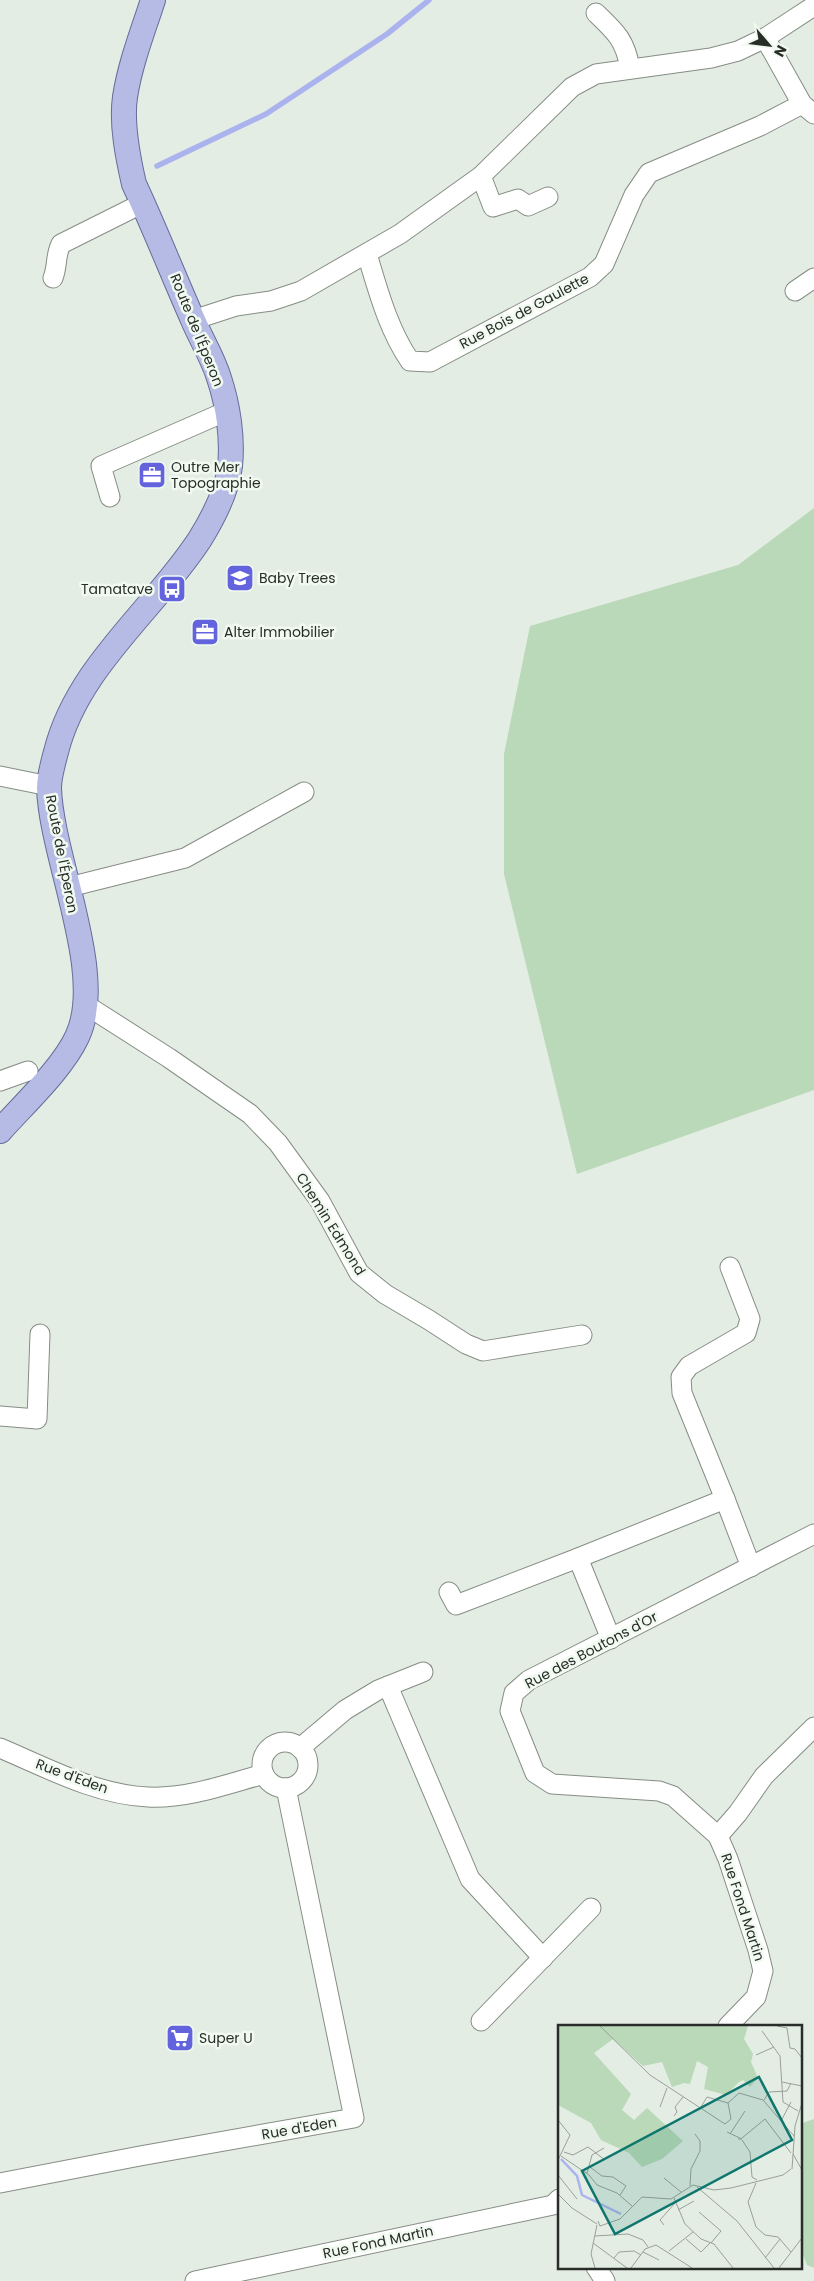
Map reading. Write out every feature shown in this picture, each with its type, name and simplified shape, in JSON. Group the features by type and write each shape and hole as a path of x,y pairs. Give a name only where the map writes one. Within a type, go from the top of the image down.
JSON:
{"main road":[{"name":"Route de l'Éperon","path":"0,1131 68,1052 82,1023 86,1005 82,952 54,825 49,786 56,751 66,720 84,687 100,664 188,557 209,524 221,499 230,468 231,439 219,376 192,320 134,184 127,157 124,122 125,96 152,0"},
{"name":"Route de l'Éperon","path":"127,141 167,0"}],"street":[{"path":"192,320 236,306 271,301 301,291 400,234 481,176 572,87 596,74 711,58 738,51 764,38 814,6"},
{"path":"596,13 620,37 627,50 630,68"},
{"path":"764,38 808,109"},
{"name":"Rue Bois de Gaulette","path":"367,254 383,307 405,354 410,361 430,362 590,277 604,264 634,195 649,173 760,126 808,109"},
{"path":"481,176 493,206 518,199 528,206 548,197"},
{"path":"53,278 58,267 55,254 61,244 143,203"},
{"path":"795,291 814,278"},
{"path":"110,497 101,466 227,411"},
{"path":"1,775 49,786"},
{"path":"69,887 185,858 304,792"},
{"name":"Chemin Edmond","path":"86,1005 169,1058 250,1114 278,1143 320,1201 359,1273 385,1294 430,1320 466,1344 483,1351 582,1335"},
{"path":"0,1081 28,1071"},
{"path":"730,1267 750,1319 746,1333 689,1366 681,1377 682,1393 726,1499 751,1567"},
{"path":"0,1416 37,1419 40,1334"},
{"path":"449,1592 456,1605 726,1499"},
{"name":"Rue des Boutons d'Or","path":"718,1836 673,1796 659,1791 552,1784 535,1773 510,1711 514,1693 529,1680 814,1534"},
{"path":"578,1558 611,1639"},
{"path":"300,1748 345,1710 388,1686 422,1672"},
{"path":"388,1686 470,1879 500,1914 543,1958"},
{"path":"718,1836 738,1813 764,1776 814,1727"},
{"path":"286,1742 300,1748 308,1761 305,1776 300,1783 286,1788 273,1784 264,1774 263,1759 272,1747 286,1742"},
{"name":"Rue d'Eden","path":"0,1748 105,1790 148,1797 180,1795 264,1774"},
{"name":"Rue d'Eden","path":"0,2183 354,2118 286,1788"},
{"name":"Rue Fond Martin","path":"718,1836 728,1859 763,1971 756,1997 729,2025"},
{"path":"481,2021 591,1908"},
{"name":"Rue Fond Martin","path":"194,2281 253,2275 557,2206"},
{"path":"597,2268 605,2281"}],"green space":[{"path":"814,508 814,1090 577,1174 504,874 504,754 530,626 738,565"},
{"path":"814,2119 814,2268 807,2265 802,2252 802,2123"}],"waterway":[{"path":"157,166 266,114 387,34 429,0"}],"place":[{"name":"Outre Mer Topographie","path":"152,475"},
{"name":"Baby Trees","path":"240,578"},
{"name":"Tamatave","path":"172,589"},
{"name":"Alter Immobilier","path":"205,632"},
{"name":"Super U","path":"180,2038"}]}
